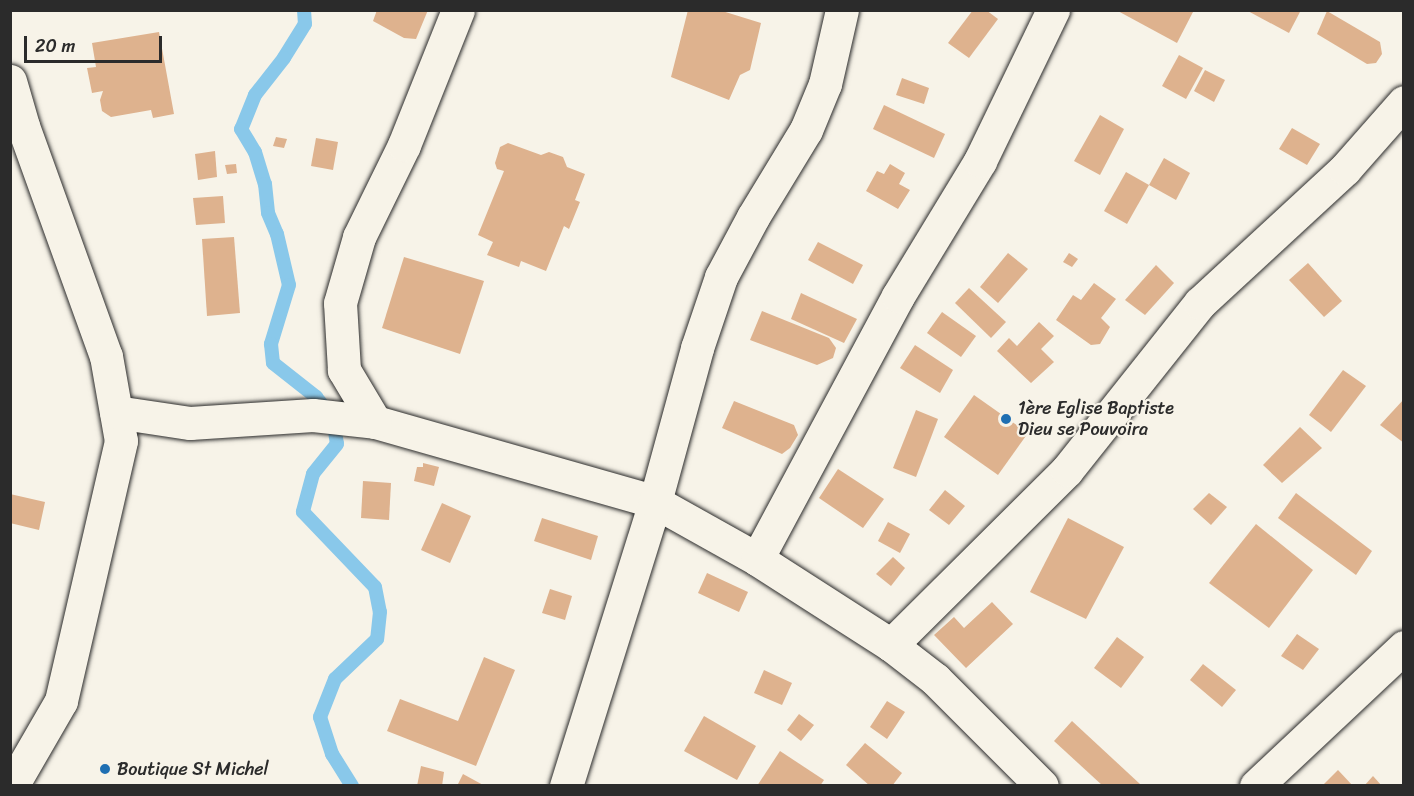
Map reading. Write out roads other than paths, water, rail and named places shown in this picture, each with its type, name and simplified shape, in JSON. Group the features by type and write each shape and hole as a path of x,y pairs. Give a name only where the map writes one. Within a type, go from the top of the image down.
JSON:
{"street":[{"path":"375,422 344,370 340,303 359,237 404,145 459,10"},
{"path":"566,786 655,502 697,348 721,277 753,217 806,130 825,84 842,10"},
{"path":"757,559 898,296 980,161 1053,10"},
{"path":"10,81 23,126 106,356 122,441 61,701 12,786"},
{"path":"891,645 1067,470 1200,303 1345,169 1404,102"},
{"path":"116,412 190,423 314,416 375,422 655,502 757,559 891,645 935,679 1042,786"},
{"path":"1256,786 1404,646"}],"waterway":[{"path":"304,10 305,24 284,58 255,95 241,129 255,152 265,184 268,213 277,234 289,285 271,344 273,363 316,397 333,419 337,444 313,474 303,512 375,587 380,612 377,639 335,679 320,717 332,754 352,786"}],"place":[{"name":"1ère Eglise Baptiste Dieu se Pouvoira","path":"1006,419"},
{"name":"Boutique St Michel","path":"105,769"}]}
